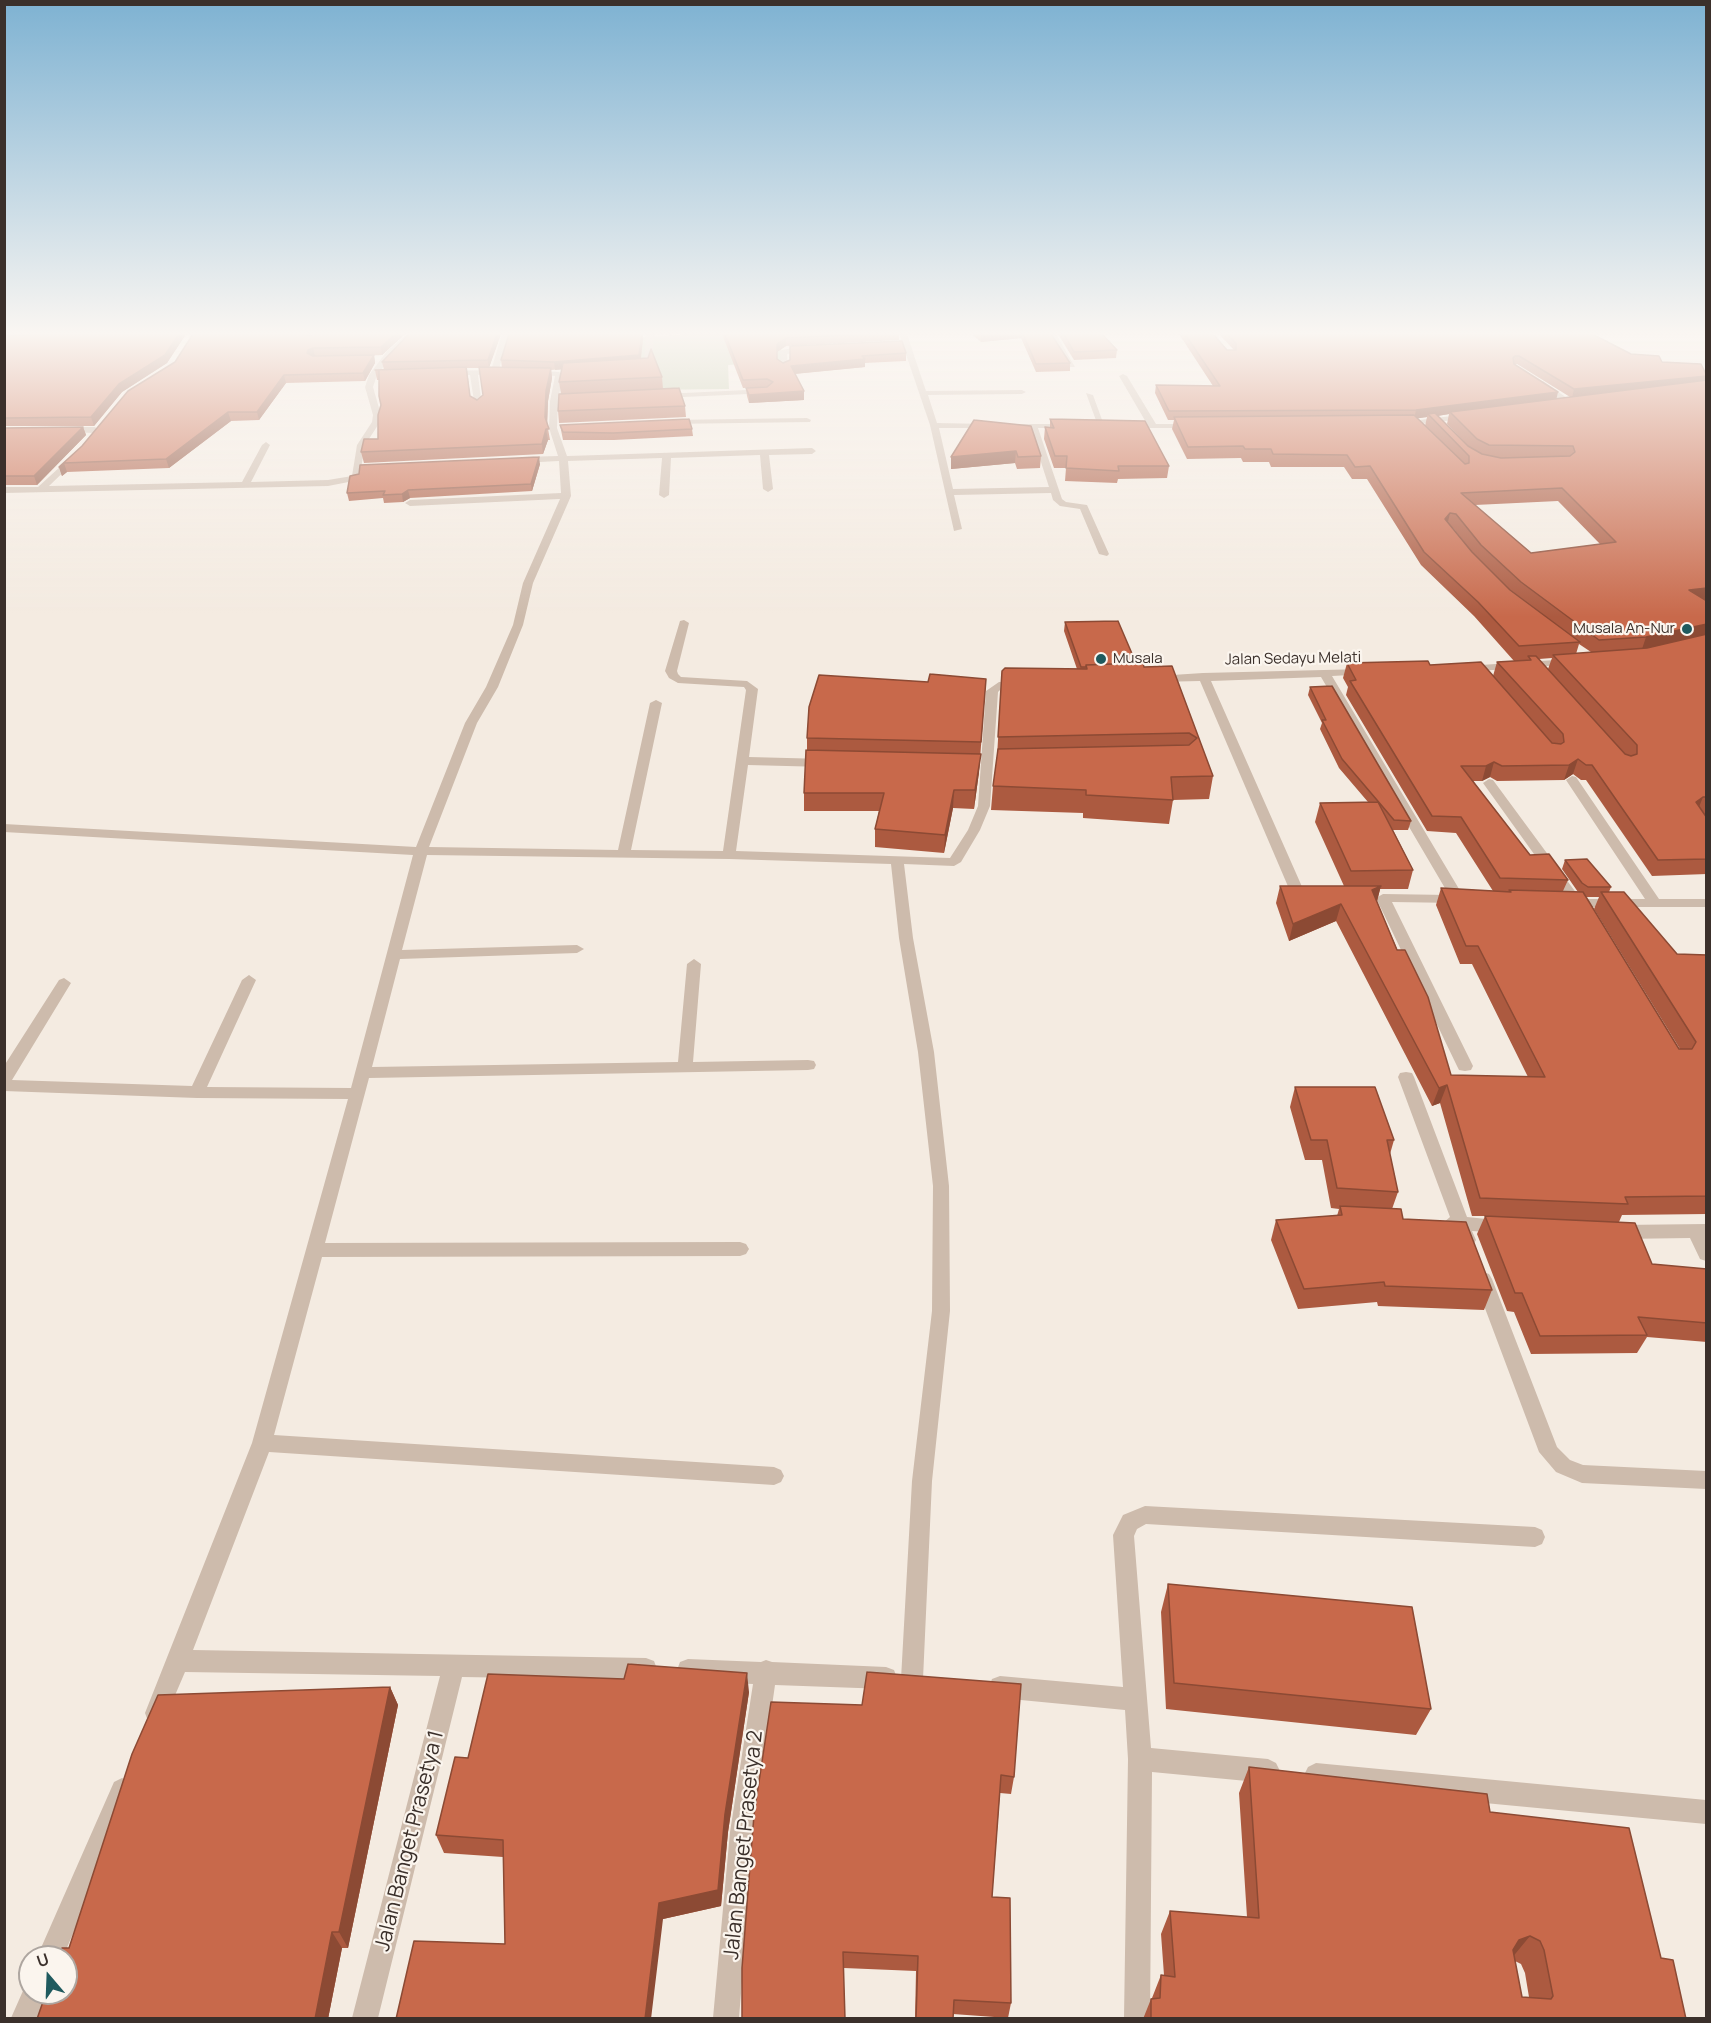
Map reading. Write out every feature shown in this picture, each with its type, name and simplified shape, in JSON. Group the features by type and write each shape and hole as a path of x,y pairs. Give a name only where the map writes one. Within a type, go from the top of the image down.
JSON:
{"street":[{"path":"50,430 93,434 98,428"},
{"path":"4,490 345,482 356,478 362,445 372,428"},
{"path":"145,1737 178,1661 262,1443 395,955 421,851 471,723 492,687 518,625 528,583 566,496 563,458 553,428"},
{"path":"935,428 957,529"},
{"path":"1034,428 1053,490 1060,502 1084,507 1104,554"},
{"path":"244,486 266,445"},
{"path":"40,490 80,451"},
{"path":"506,461 812,451"},
{"path":"764,453 768,489"},
{"path":"664,495 667,454"},
{"path":"356,468 368,468"},
{"path":"950,492 1053,490"},
{"path":"410,503 566,496"},
{"path":"684,623 671,671 673,676 678,680 747,684 752,689 729,855"},
{"path":"1454,669 1481,673 1538,668 1579,661"},
{"name":"Jalan Sedayu Melati","path":"1139,680 1371,672"},
{"path":"1325,674 1463,900 1383,898 1466,1066"},
{"path":"1203,676 1300,898"},
{"path":"4,828 421,851 729,855 897,866 954,862 974,830 984,806 993,685 1034,683"},
{"path":"623,855 656,703"},
{"path":"743,761 837,763"},
{"path":"1572,780 1654,902"},
{"path":"1489,783 1572,897 1584,908"},
{"path":"897,866 906,938 926,1052 941,1186 941,1311 922,1481 912,1679"},
{"path":"1560,903 1584,908 1654,902 1707,903"},
{"path":"395,955 577,949"},
{"path":"685,1067 694,964"},
{"path":"197,1092 249,980"},
{"path":"4,1080 64,983"},
{"path":"363,1073 808,1065"},
{"path":"1406,1077 1460,1224 1549,1452 1563,1466 1582,1474 1707,1480"},
{"path":"4,1085 197,1092 357,1094"},
{"path":"1437,1222 1519,1227"},
{"path":"1598,1232 1701,1232 1707,1254"},
{"path":"314,1250 740,1249"},
{"path":"262,1443 774,1476"},
{"path":"1137,2019 1140,1759 1123,1535 1130,1522 1145,1515 1535,1537"},
{"path":"178,1661 765,1671 935,1681"},
{"name":"Jalan Banget Prasetya 1","path":"365,2019 454,1664"},
{"name":"Jalan Banget Prasetya 2","path":"726,2019 742,1832 765,1671"},
{"path":"982,1686 1134,1699"},
{"path":"1140,1759 1707,1812"},
{"path":"55,1945 131,1770"},
{"path":"24,2019 30,2005"}],"building":[{"path":"4,428 82,428 34,476 4,476"},
{"path":"97,428 206,428 166,459 64,463 59,467"},
{"path":"378,428 549,429 546,429 542,444 361,452 364,439 378,439"},
{"path":"561,428 692,429 613,433 563,432"},
{"path":"969,428 1032,428 1041,456 1018,457 1016,451 951,457"},
{"path":"1045,428 1149,428 1169,466 1118,466 1119,471 1066,468 1067,456 1055,456"},
{"path":"1179,428 1428,428 1465,464 1469,463 1469,456 1442,428 1450,428 1468,446 1482,454 1501,458 1570,456 1575,452 1573,446 1489,445 1477,439 1466,428 1707,428 1707,588 1689,590 1707,601 1707,624 1646,637 1599,640 1521,582 1481,545 1456,514 1450,513 1445,519 1472,552 1510,590 1580,642 1519,646 1478,602 1424,552 1370,466 1355,467 1347,455 1273,454 1271,449 1245,449 1243,446 1188,447","holes":["1562,488 1616,542 1531,553 1461,493"]},
{"path":"539,457 531,484 408,490 402,494 383,495 385,491 347,493 350,476 359,474 360,465"},
{"path":"1118,621 1136,663 1081,667 1065,622"},
{"path":"1707,634 1707,797 1696,802 1707,818 1707,859 1658,860 1592,765 1586,765 1578,759 1569,765 1502,766 1494,762 1486,766 1461,766 1530,855 1549,854 1568,880 1500,878 1461,817 1432,816 1350,681 1356,680 1347,663 1428,661 1430,665 1481,662 1552,743 1561,744 1564,742 1563,734 1497,662 1531,660 1528,656 1536,656 1625,754 1631,756 1637,754 1637,745 1553,655 1647,648"},
{"path":"1143,663 1144,667 1172,666 1213,776 1171,777 1173,800 1086,795 1086,790 993,786 998,749 1189,745 1197,738 1189,733 998,737 1002,671 1005,668 1087,669 1086,665"},
{"path":"930,674 986,679 981,742 807,738 809,707 819,675 928,682"},
{"path":"1332,686 1411,821 1394,820 1342,759 1322,720 1326,720 1310,687"},
{"path":"806,750 981,754 975,790 954,790 945,835 875,829 884,793 804,793"},
{"path":"1378,802 1413,870 1351,871 1320,803"},
{"path":"1587,859 1611,887 1588,887 1582,883 1565,860"},
{"path":"1280,886 1381,886 1372,890 1397,950 1405,950 1428,997 1451,1075 1545,1077 1478,946 1466,946 1441,888 1511,892 1509,890 1583,892 1679,1049 1692,1049 1696,1042 1601,892 1624,892 1677,954 1707,955 1707,1196 1625,1197 1628,1204 1480,1198 1447,1085 1439,1088 1341,904 1293,924"},
{"path":"1295,1087 1375,1087 1394,1140 1387,1140 1398,1192 1337,1188 1327,1140 1311,1140"},
{"path":"1340,1206 1401,1209 1403,1219 1466,1222 1492,1290 1385,1286 1384,1282 1304,1289 1276,1220 1342,1215"},
{"path":"1485,1216 1635,1223 1652,1264 1707,1269 1707,1323 1638,1317 1647,1335 1540,1336 1522,1293 1515,1293"},
{"path":"1168,1584 1412,1607 1431,1709 1174,1683"},
{"path":"628,1664 747,1673 725,1814 718,1890 659,1903 645,2019 396,2019 414,1941 505,1944 503,1840 436,1835 455,1757 468,1758 488,1674 624,1679"},
{"path":"867,1672 1021,1684 1014,1777 1001,1775 992,1897 1010,1898 1011,2003 954,2000 953,2019 916,2019 918,1956 843,1952 845,2019 742,2019 742,1968 754,1815 771,1702 862,1705"},
{"path":"390,1687 339,1932 332,1932 315,2019 37,2019 42,2005 78,2005 78,1945 70,1945 132,1754 158,1695"},
{"path":"1249,1767 1487,1794 1490,1812 1629,1828 1661,1958 1673,1960 1686,2019 1151,2019 1151,1999 1160,1998 1161,1975 1175,1977 1170,1911 1259,1918","holes":["1530,1936 1540,1941 1544,1950 1553,1996 1551,1999 1522,1997 1513,1950 1519,1940"]}],"place":[{"name":"Musala An-Nur","path":"1687,629"},
{"name":"Musala","path":"1101,659"}]}
